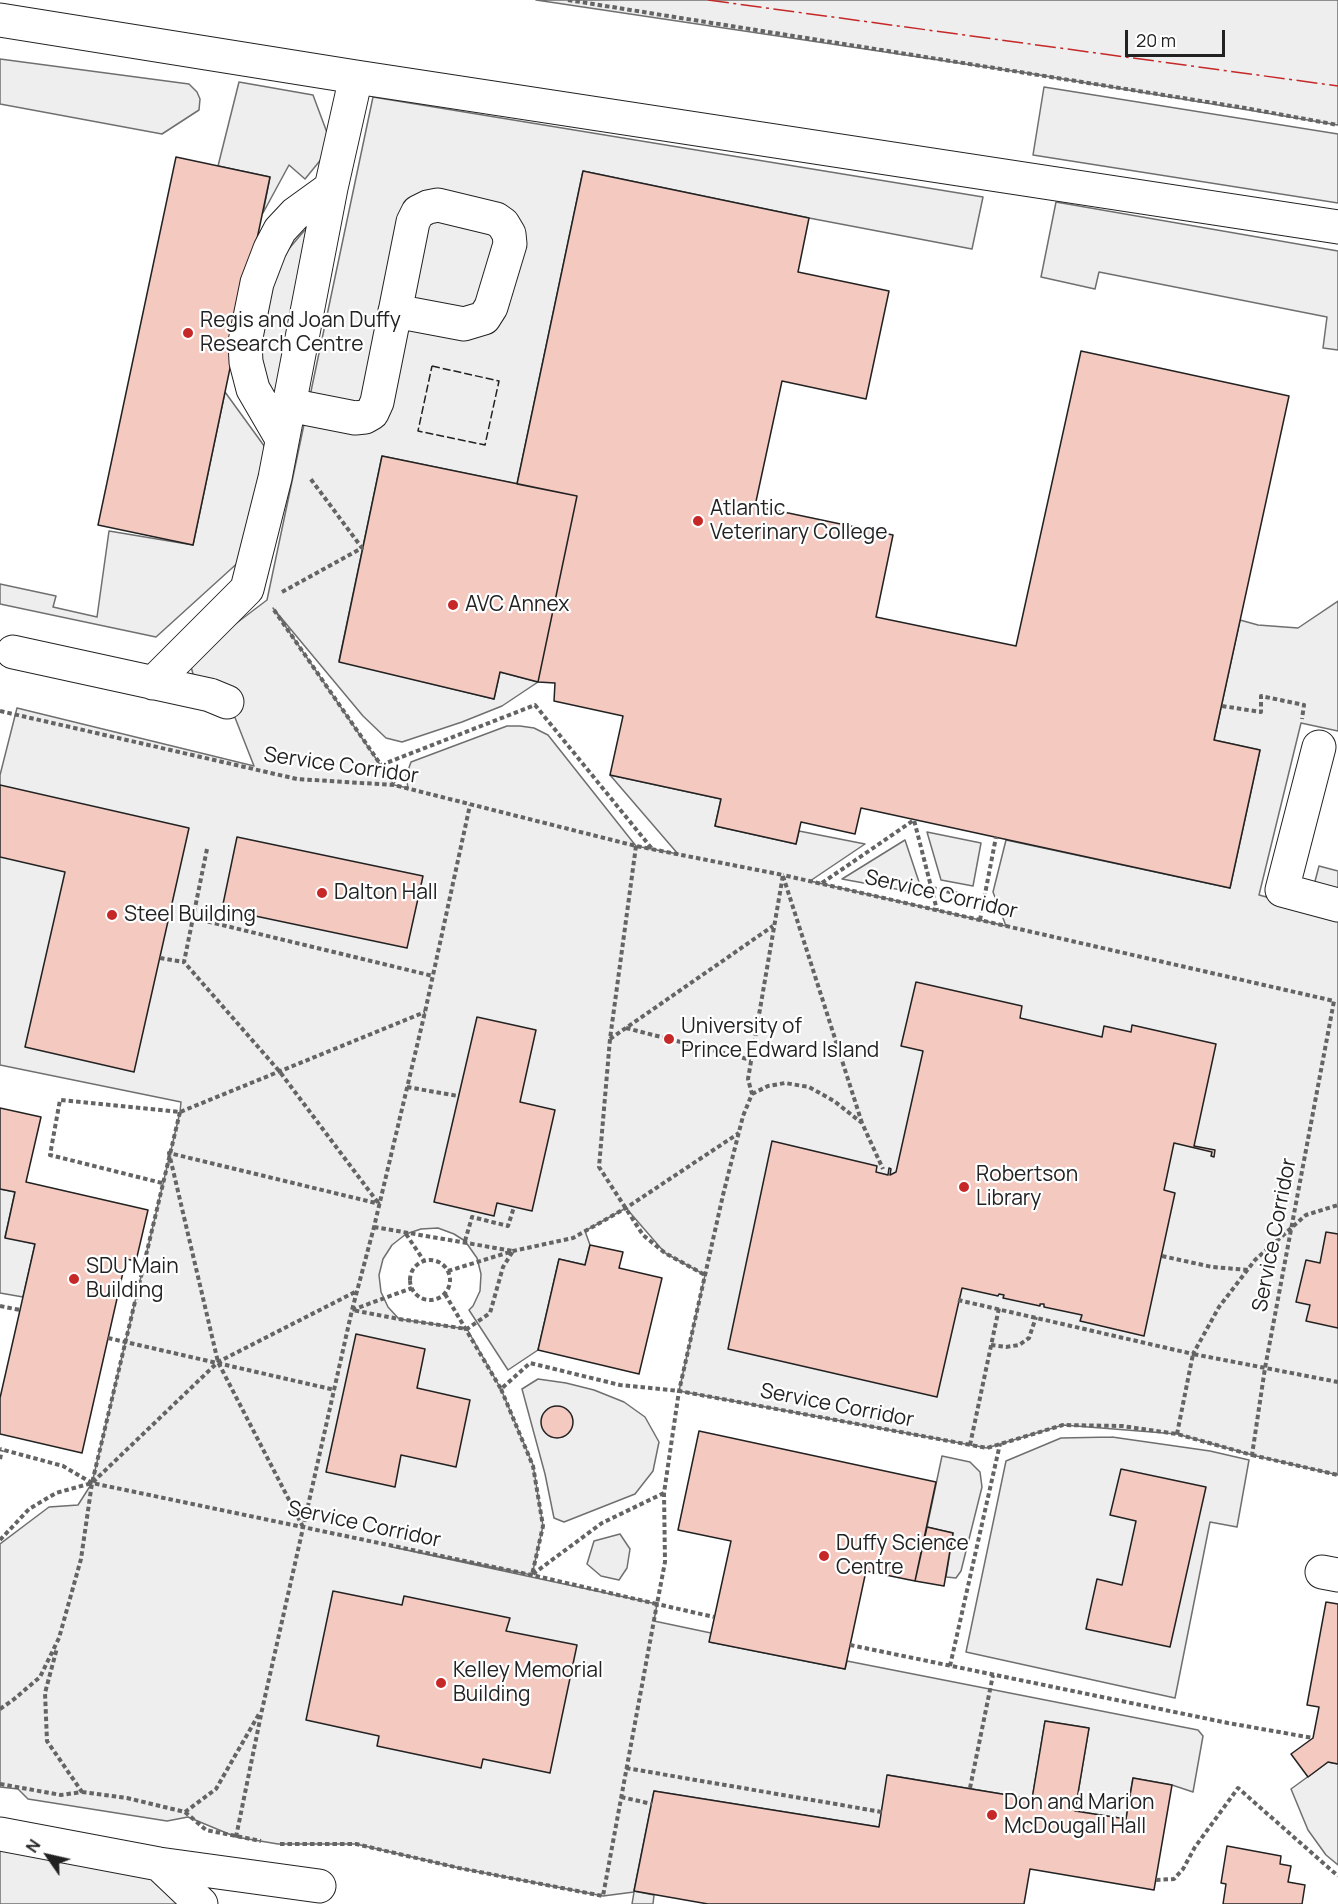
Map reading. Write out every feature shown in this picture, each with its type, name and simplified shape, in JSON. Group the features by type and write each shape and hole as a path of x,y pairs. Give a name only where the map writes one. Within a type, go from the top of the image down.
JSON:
{"street":[{"path":"0,20 356,77 1338,227"},
{"path":"153,683 247,589 275,478 331,188 356,77"},
{"path":"282,440 254,389 246,362 244,342 257,283 280,230 295,214 331,188"},
{"path":"289,405 355,418 365,417 372,413 395,311"},
{"path":"13,652 210,695 227,702"},
{"path":"1319,747 1282,890 1338,905"},
{"path":"0,1834 296,1891"},
{"path":"159,1864 201,1904"}],"path":[{"path":"568,0 1338,125"},
{"path":"278,594 362,548 282,440"},
{"path":"274,609 394,785"},
{"path":"1222,705 1261,712 1261,696 1304,705 1301,722 1319,747"},
{"path":"381,765 535,705 653,850"},
{"name":"Service Corridor","path":"0,711 297,779 394,785 470,806 653,850 783,875 1336,1001 1265,1368 1252,1455 1178,1434 1122,1426 1063,1425 987,1448 679,1391 620,1385 530,1363 501,1389"},
{"path":"237,1837 262,1710 352,1310 380,1204 425,1012 470,806"},
{"path":"821,884 914,820 937,910"},
{"path":"980,920 996,837"},
{"path":"636,846 610,1039 599,1167 643,1235 665,1253 705,1275"},
{"path":"184,962 207,849"},
{"path":"278,1844 356,1844 459,1868 603,1896 665,1562 664,1493 679,1391 739,1133 752,1095 748,1079 783,875"},
{"path":"783,875 862,1123 883,1169"},
{"path":"931,888 984,900"},
{"path":"193,918 433,976"},
{"path":"610,1039 774,926"},
{"path":"160,958 184,962 280,1072 380,1204"},
{"path":"162,1183 50,1155 60,1100 180,1112 425,1012"},
{"path":"626,1028 751,1060"},
{"path":"752,1095 768,1086 785,1083 809,1087 834,1101 862,1123"},
{"path":"407,1088 458,1096"},
{"path":"82,1792 47,1741 45,1693 81,1559 92,1483 180,1112"},
{"path":"448,1271 513,1251 573,1238 626,1208 739,1133"},
{"path":"170,1153 380,1204"},
{"path":"170,1153 218,1362 303,1528"},
{"path":"1178,1434 1193,1354 1219,1307 1255,1260 1306,1215 1338,1205"},
{"path":"465,1241 472,1217 508,1226 514,1207"},
{"path":"374,1227 513,1251"},
{"path":"406,1234 424,1261"},
{"path":"352,1310 467,1329 490,1313 503,1267 513,1251"},
{"path":"1162,1256 1212,1267 1248,1270"},
{"path":"424,1261 437,1261 443,1264 448,1271 451,1282 445,1294 440,1298 427,1300 421,1298 412,1288 413,1269 424,1261"},
{"path":"352,1310 412,1288"},
{"path":"0,1540 29,1509 56,1493 92,1483 218,1362 358,1291"},
{"path":"445,1294 501,1389 533,1466 543,1526 532,1575"},
{"path":"958,1299 1193,1354 1338,1382"},
{"path":"0,1306 20,1310"},
{"path":"970,1445 999,1308"},
{"path":"991,1345 1006,1347 1019,1345 1029,1338 1036,1317"},
{"path":"108,1338 334,1390"},
{"path":"950,1666 1000,1444"},
{"path":"0,1459 1,1449"},
{"name":"Service Corridor","path":"1,1449 63,1466 92,1483 532,1575 714,1617"},
{"path":"1252,1455 1338,1475"},
{"path":"532,1575 602,1523 664,1493"},
{"path":"0,1709 40,1677 59,1638"},
{"path":"850,1646 1228,1723 1313,1738"},
{"path":"970,1788 993,1675"},
{"path":"185,1812 216,1789 262,1710"},
{"path":"626,1768 882,1812"},
{"path":"0,1784 61,1795 82,1792 128,1798 185,1812 206,1830 268,1842"},
{"path":"1156,1880 1174,1879 1183,1869 1195,1847 1238,1788 1338,1876"},
{"path":"621,1797 652,1804"}],"shaded area":[{"path":"536,0 1338,0 1338,125 1033,74"},
{"path":"0,59 189,84 200,99 199,110 162,134 0,104"},
{"path":"239,82 313,95 332,146 305,179 289,165 263,213 270,177 218,166"},
{"path":"1044,87 1338,134 1338,203 1033,155"},
{"path":"373,97 983,197 972,249 583,171 517,484 382,456 339,661 494,699 500,672 538,682 502,706 462,722 402,742 386,738 363,716 273,608 394,785 408,788 406,776 411,762 507,726 520,726 534,728 548,735 636,846 678,854 610,775 721,799 715,826 796,844 799,831 865,844 810,881 1006,926 993,892 1006,840 1230,888 1260,750 1214,740 1240,620 1258,625 1298,628 1338,601 1338,731 1301,723 1259,895 1338,916 1338,1475 1252,1455 1177,1434 1063,1425 987,1448 679,1391 705,1275 665,1253 626,1208 585,1231 590,1245 585,1265 559,1259 538,1350 508,1370 469,1310 480,1291 481,1274 477,1258 465,1241 438,1228 421,1229 406,1234 392,1245 383,1259 379,1275 381,1292 388,1307 399,1319 467,1329 501,1389 533,1465 543,1526 532,1575 392,1547 657,1604 654,1621 711,1633 710,1642 845,1669 847,1661 1198,1730 1203,1736 1193,1792 1172,1785 1133,1778 1126,1819 1075,1811 1089,1728 1045,1721 1032,1799 888,1775 879,1827 654,1791 634,1891 654,1895 653,1904 632,1904 634,1892 603,1896 459,1868 356,1844 278,1844 236,1837 188,1817 167,1821 28,1799 18,1789 0,1787 0,1544 49,1507 78,1505 92,1483 181,1102 0,1065 0,775 17,708 254,766 221,682 202,684 193,674 189,659 267,600"},
{"path":"1056,202 1338,251 1338,350 1323,348 1327,317 1099,272 1095,289 1041,277"},
{"path":"317,222 275,409 256,352 261,303 281,258 304,231"},
{"path":"225,392 270,454 242,559 156,637 0,604 0,584 56,596 53,607 97,617 109,531 193,545"},
{"path":"927,832 981,843 973,886 941,880"},
{"path":"905,840 923,894 842,879"},
{"path":"1319,866 1338,871 1338,895 1313,889"},
{"path":"0,1189 15,1192 5,1237 35,1244 23,1297 0,1293"},
{"path":"538,1379 594,1390 624,1402 645,1417 659,1442 653,1471 635,1494 564,1522 554,1518 545,1474 522,1389"},
{"path":"1112,1437 1210,1451 1249,1460 1237,1527 1210,1522 1175,1698 966,1652 1006,1461 1061,1438"},
{"path":"942,1456 970,1462 980,1472 982,1487 961,1571 956,1578 946,1577 953,1533 927,1527"},
{"path":"620,1534 630,1549 627,1568 619,1580 601,1576 587,1564 594,1541"},
{"path":"1328,1762 1338,1764 1338,1865 1326,1855 1308,1830 1291,1789"},
{"path":"0,1839 108,1854 208,1904 0,1904"}],"building":[{"name":"Regis and Joan Duffy Research Centre","path":"176,157 270,177 193,545 98,525"},
{"name":"Atlantic Veterinary College","path":"583,171 809,218 798,272 889,291 866,399 782,381 755,506 893,535 876,617 1016,646 1081,351 1289,396 1214,740 1260,750 1230,888 861,808 855,834 801,822 796,844 715,826 721,799 610,775 623,716 554,701 555,683 538,682 577,496 517,484"},
{"name":"AVC Annex","path":"382,456 577,496 538,682 500,672 494,699 339,662"},
{"name":"Steel Building","path":"0,785 189,828 134,1072 25,1047 65,872 0,857"},
{"name":"Dalton Hall","path":"237,837 423,876 407,948 222,909"},
{"name":"Robertson Library","path":"916,982 1022,1006 1020,1018 1102,1037 1104,1026 1131,1032 1132,1025 1216,1044 1194,1146 1215,1150 1214,1157 1211,1156 1212,1152 1174,1143 1164,1190 1175,1193 1144,1336 1080,1321 1082,1315 1044,1307 1044,1304 1040,1306 1003,1298 1004,1295 999,1294 998,1296 962,1288 937,1397 728,1349 772,1141 877,1166 876,1172 888,1175 889,1168 891,1169 890,1175 896,1172 923,1051 901,1046"},
{"path":"477,1017 536,1030 520,1102 555,1110 532,1211 497,1203 494,1216 434,1202"},
{"name":"SDU Main Building","path":"0,1108 41,1117 26,1182 148,1210 136,1261 126,1259 82,1453 0,1434 0,1398 35,1244 5,1238 15,1192 0,1189"},
{"path":"1326,1232 1338,1234 1338,1328 1306,1321 1310,1305 1296,1302 1306,1260 1320,1263"},
{"path":"590,1245 623,1252 619,1268 662,1278 639,1374 538,1350 559,1259 585,1265"},
{"path":"356,1334 425,1349 417,1388 470,1400 456,1467 401,1455 395,1487 326,1472"},
{"path":"557,1406 568,1411 573,1422 568,1433 557,1438 546,1433 541,1422 546,1411"},
{"name":"Duffy Science Centre","path":"699,1431 936,1482 915,1581 866,1571 845,1669 709,1642 731,1541 678,1530"},
{"path":"1121,1469 1206,1487 1170,1647 1086,1629 1097,1579 1122,1585 1136,1521 1110,1515"},
{"path":"927,1527 953,1533 944,1586 915,1581"},
{"name":"Kelley Memorial Building","path":"333,1591 402,1605 404,1596 510,1618 506,1631 577,1645 550,1773 483,1759 481,1768 377,1746 379,1736 306,1720"},
{"path":"1326,1602 1338,1604 1338,1764 1328,1762 1308,1777 1291,1754 1313,1738 1319,1707 1307,1705"},
{"name":"Don and Marion McDougall Hall","path":"1045,1721 1089,1728 1075,1811 1126,1819 1133,1778 1172,1785 1154,1890 1030,1869 1024,1904 708,1904 634,1891 654,1791 879,1827 887,1775 1032,1799"},
{"path":"1227,1846 1281,1856 1280,1864 1291,1866 1288,1882 1305,1885 1302,1904 1223,1904 1226,1884 1221,1883"}],"fence":[{"path":"432,366 499,381 485,445 418,431 432,366"}],"power":[{"path":"708,0 1338,86"}],"place":[{"name":"Regis and Joan Duffy Research Centre","path":"188,333"},
{"name":"Atlantic Veterinary College","path":"698,521"},
{"name":"AVC Annex","path":"453,605"},
{"name":"Dalton Hall","path":"322,893"},
{"name":"Steel Building","path":"112,915"},
{"name":"University of Prince Edward Island","path":"669,1039"},
{"name":"Robertson Library","path":"964,1187"},
{"name":"SDU Main Building","path":"74,1279"},
{"name":"Duffy Science Centre","path":"824,1556"},
{"name":"Kelley Memorial Building","path":"441,1683"},
{"name":"Don and Marion McDougall Hall","path":"992,1815"}]}
